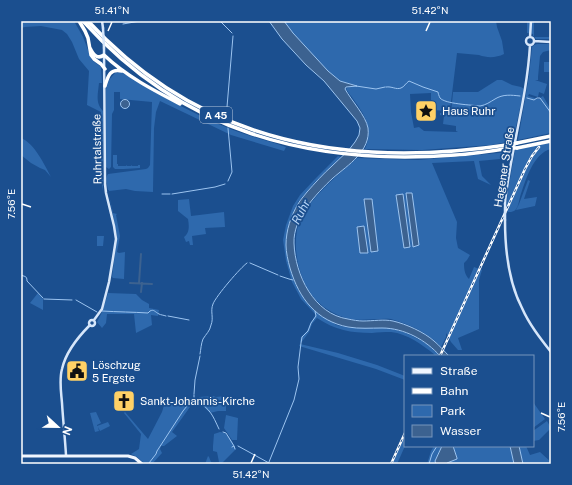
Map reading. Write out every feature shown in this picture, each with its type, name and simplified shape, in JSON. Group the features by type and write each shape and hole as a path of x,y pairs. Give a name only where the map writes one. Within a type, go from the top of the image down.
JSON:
{"highway":[{"path":"79,21 88,38 91,55 105,69"},
{"name":"A 45","path":"83,21 109,48 135,70 167,93 204,114 252,134 320,151 387,157 422,155 455,156 551,141"},
{"name":"A 45","path":"90,21 100,34 121,54 166,88 213,114 238,125 287,142"},
{"path":"90,48 96,56 99,57 104,55 125,72 161,94 204,114"},
{"path":"105,86 108,77 112,72 119,70 125,72"},
{"name":"A 45","path":"517,146 551,136"}],"main road":[{"name":"Ruhrtalstraße","path":"66,455 61,385 62,369 72,346 90,325 94,325 94,320 102,309 109,282 116,239 105,184 105,69 102,21"},
{"path":"531,21 530,37 527,38 526,41 530,45 533,44 534,41"},
{"path":"530,37 534,41 551,42"},
{"name":"Hagener Straße","path":"530,45 524,95 510,167 506,202 505,241 511,277 521,308 537,334 551,352"},
{"path":"21,456 128,456 135,458 142,464"}],"green space":[{"path":"21,21 74,21 83,37 92,60 101,67 102,83 99,83 98,98 100,108 103,111 103,191 100,173 101,112 87,105 89,71 79,59 67,34 62,30 41,26 21,28"},
{"path":"284,21 496,21 504,54 485,57 457,53 450,110 431,110 431,93 410,94 411,112 414,128 419,127 424,131 458,132 456,131 456,126 443,124 444,116 440,115 440,113 451,113 453,92 478,92 497,80 502,80 524,89 513,141 491,145 422,150 365,149 368,140 367,124 361,110 346,89 355,85 340,81 328,71"},
{"path":"527,21 534,21 534,37 533,34 527,33"},
{"path":"551,30 549,39 536,39 534,37 549,37"},
{"path":"537,44 549,44 551,46 551,50 543,52 540,56 538,80 535,80 547,84 544,94 539,92 538,97 529,94 528,96 538,99 543,96 551,110 551,133 518,140 529,76 532,47"},
{"path":"544,62 551,62 551,72 544,72"},
{"path":"122,72 204,118 286,147 284,151 231,135 160,101 156,112 154,128 153,192 126,189 109,191 106,182 108,174 146,169 150,165 152,102 120,99 120,92 114,92 111,167 109,169 106,167 106,89 109,80 115,73"},
{"path":"21,138 35,150 51,177 45,170 31,163 21,155"},
{"path":"551,142 551,149 539,156 531,169 524,184 516,209 508,212 506,210 508,191 515,150"},
{"path":"511,152 510,158 479,161 482,176 491,185 478,179 474,161 432,163 457,222 456,238 458,248 470,255 464,263 466,274 469,279 474,267 482,270 479,280 479,329 458,338 462,350 458,350 446,333 446,337 441,347 419,330 392,319 357,320 346,318 322,306 312,295 301,275 296,251 296,239 301,218 312,201 326,186 357,158 418,160"},
{"path":"113,155 117,155 118,166 140,165 140,168 115,169 113,167"},
{"path":"338,156 341,157 315,182 298,202 286,245 293,279 300,293 336,325 350,328 391,328 406,333 429,345 438,355 434,355 409,337 397,333 350,331 337,328 317,318 312,324 309,332 301,343 300,342 301,337 307,331 315,314 301,299 292,282 286,261 283,240 286,225 293,206 300,195"},
{"path":"528,180 530,181 524,199 537,197 535,206 516,210 519,204"},
{"path":"109,195 113,213 117,214 120,236 117,252 125,252 124,279 112,277 117,237"},
{"path":"189,199 191,216 224,212 225,227 205,228 206,234 192,236 193,245 190,245 189,241 186,242 184,237 188,231 188,219 178,211 178,200"},
{"path":"97,236 104,236 103,246 97,246"},
{"path":"38,293 43,299 43,310 30,303"},
{"path":"108,293 136,294 149,304 149,308 159,310 158,316 151,315 152,325 136,333 134,314 107,314 106,323 102,328 97,322"},
{"path":"300,344 338,353 377,365 404,376 404,380 376,369 299,346"},
{"path":"226,396 226,411 210,413 200,403 199,397"},
{"path":"189,398 190,407 172,432 177,436 164,446 161,446 160,449 162,453 152,464 145,464 131,454 139,449 141,434 124,413 125,412 148,439 162,412 165,402"},
{"path":"534,403 545,419 534,427"},
{"path":"96,412 101,423 97,426 108,422 110,426 100,431 98,427 99,431 95,432 90,413"},
{"path":"226,415 238,418 237,440 232,440 224,428"},
{"path":"547,421 551,428 539,440 534,441 534,430"},
{"path":"223,432 228,436 236,449 221,464 205,464 208,456 211,462 219,462 217,452 213,451 213,446 214,434"},
{"path":"404,438 405,447 397,464 392,464"},
{"path":"433,447 442,447 435,461 436,464 427,464"},
{"path":"453,447 510,447 514,464 447,464 457,459"},
{"path":"519,447 526,447 530,455 540,452 551,462 551,464 523,464"}],"water":[{"name":"Ruhr","path":"269,21 284,21 328,71 340,81 357,86 346,87 345,89 367,123 368,128 366,144 357,157 320,191 307,207 297,225 294,243 295,255 303,280 316,301 325,310 336,316 357,321 390,320 403,324 430,338 448,355 439,355 421,340 398,330 382,328 352,328 327,320 311,307 298,289 290,268 286,251 287,234 291,218 299,202 307,192 353,145 359,135 360,128 357,121 324,81 306,65 282,39"},
{"path":"123,100 127,100 129,104 127,108 123,108 121,106 121,102"},
{"path":"406,193 412,193 419,245 413,247"},
{"path":"403,194 410,247 404,248 396,195"},
{"path":"364,199 372,199 378,251 371,252"},
{"path":"364,226 368,253 360,253 357,227"},
{"path":"442,447 453,447 457,459 447,464 436,464 435,461"},
{"path":"510,447 519,447 523,464 514,464"}],"waterway":[{"path":"123,24 140,21"},
{"path":"220,21 232,33"},
{"path":"227,107 233,36"},
{"path":"386,87 403,87 409,81 438,92 440,98 447,102 480,106 501,96 520,96"},
{"path":"356,86 376,89 385,87"},
{"path":"527,98 534,100 540,98 551,113"},
{"path":"227,110 227,117"},
{"path":"228,128 232,172 228,181"},
{"path":"172,194 225,184"},
{"path":"162,194 170,194"},
{"path":"139,283 141,254"},
{"path":"200,354 203,339 210,329 212,322 213,304 229,282 247,263"},
{"path":"250,263 278,275"},
{"path":"21,275 26,277 27,281 43,298"},
{"path":"280,276 293,280"},
{"path":"130,283 152,284"},
{"path":"141,292 142,283"},
{"path":"44,299 72,300"},
{"path":"76,300 97,312"},
{"path":"102,311 148,313 153,310 166,316"},
{"path":"269,462 294,400 299,379 298,367 302,337 308,331 316,316 315,311"},
{"path":"168,316 189,320"},
{"path":"194,394 200,356"},
{"path":"193,401 194,395"},
{"path":"196,400 210,413 219,429"},
{"path":"149,463 191,401"},
{"path":"223,432 226,433 234,446"},
{"path":"232,447 234,446 235,449"},
{"path":"238,446 269,463 268,464"},
{"path":"429,464 432,454 436,447"}],"railway":[{"path":"440,355 525,169 539,147"},
{"path":"391,464 404,435"}],"place":[{"name":"Haus Ruhr","path":"426,111"},
{"name":"Löschzug 5 Ergste","path":"77,371"},
{"name":"Sankt-Johannis-Kirche","path":"124,401"}]}
